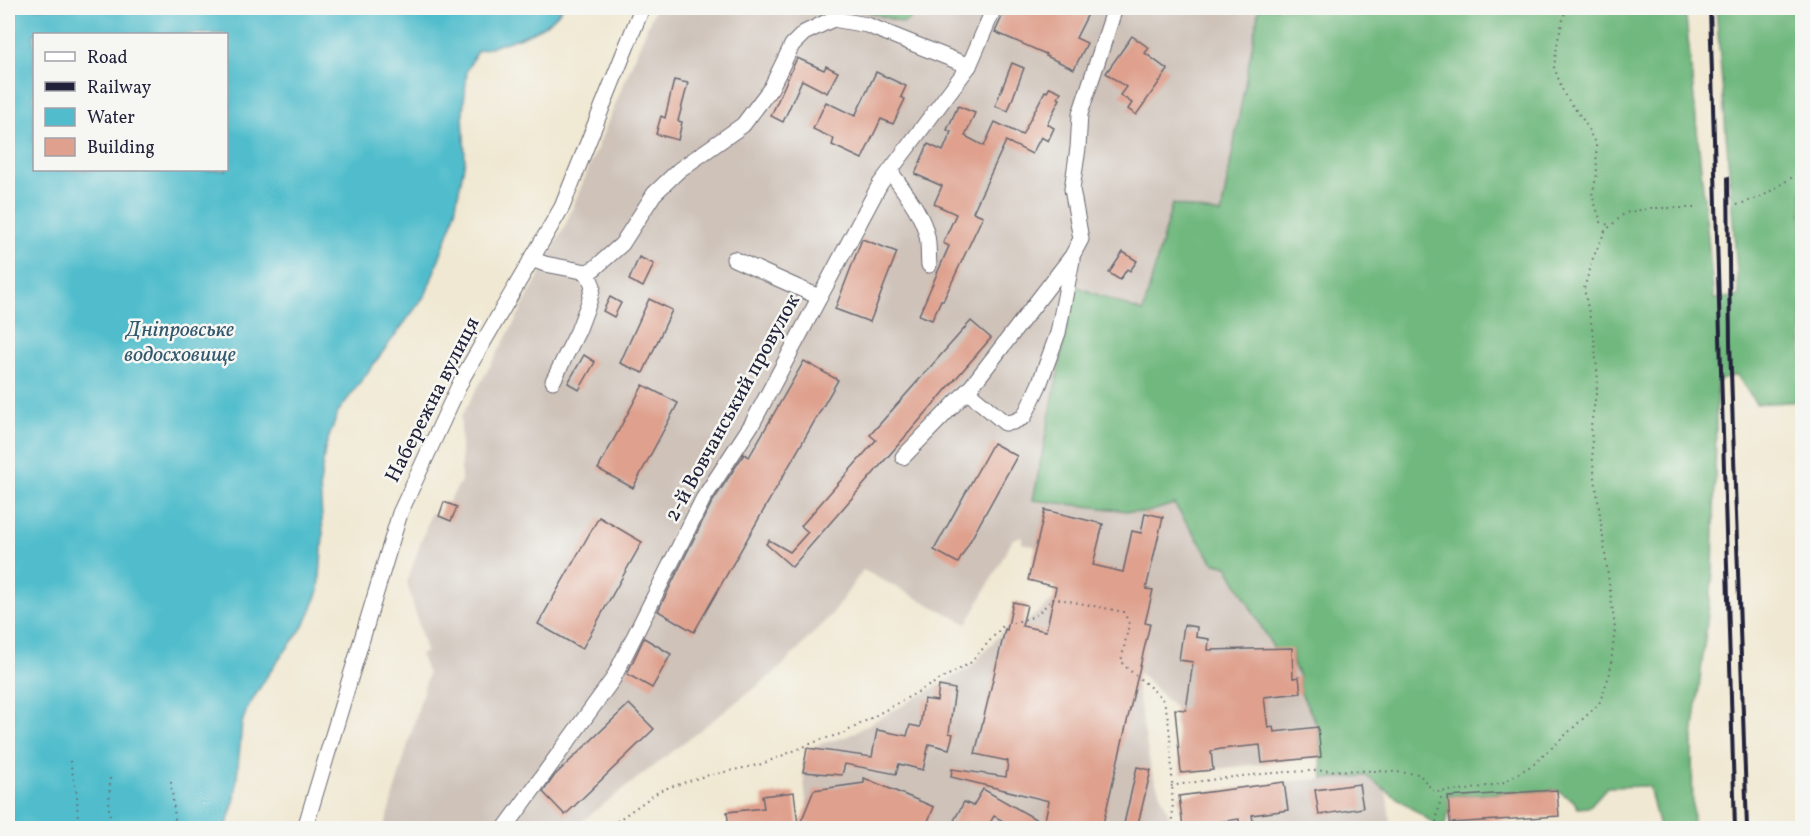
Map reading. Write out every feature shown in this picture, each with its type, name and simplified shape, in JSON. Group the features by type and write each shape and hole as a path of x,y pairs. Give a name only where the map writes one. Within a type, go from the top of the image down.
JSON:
{"street":[{"name":"Набережна вулиця","path":"305,828 400,513 463,377 562,207 642,8"},
{"name":"2-й Вовчанський провулок","path":"505,828 613,679 703,500 752,424 880,184 969,66 994,8"},
{"path":"903,457 967,391 1072,256 1081,239 1072,189 1080,114 1115,8"},
{"path":"531,259 586,272 595,268 622,244 654,194 679,170 743,125 771,88 792,45 804,33 833,19 867,25 969,66"},
{"path":"890,171 922,222 928,237 929,265"},
{"path":"967,391 1005,423 1024,417 1039,385 1058,333 1072,256"},
{"path":"734,260 819,297"},
{"path":"553,381 590,302 593,286 586,272"}],"path":[{"path":"1566,8 1554,67 1564,94 1584,122 1596,145 1597,174 1592,195 1601,222 1611,226"},
{"path":"1737,206 1763,196 1803,171"},
{"path":"1171,786 1199,781 1323,770 1359,772 1381,770 1419,774 1434,792 1467,790 1502,783 1534,764 1599,704 1610,673 1615,628 1593,464 1591,426 1598,381 1594,337 1584,289 1593,258 1605,231 1625,213 1651,208 1695,208"},
{"path":"608,828 661,790 705,776 762,764 820,740 844,733 970,663 1002,627 1035,616 1054,598 1124,612 1129,624 1121,662 1163,701 1168,718 1175,828"},
{"path":"70,761 77,795 78,828"},
{"path":"110,778 109,808 112,828"},
{"path":"171,782 176,828"},
{"path":"1435,828 1442,792"}],"shaded area":[{"path":"655,8 1259,8 1221,214 1172,204 1143,312 1075,286 1145,513 1174,504 1213,562 1227,566 1274,648 1292,648 1293,663 1299,677 1301,693 1318,727 1321,757 1181,773 1176,709 1126,660 1058,587 1028,580 1036,547 1022,543 1022,536 1013,539 967,624 863,570 832,614 778,670 573,828 384,828 428,674 420,654 426,652 407,582 431,513 439,516 444,502 448,503 461,481 461,417 564,228"},
{"path":"1053,601 1120,679 1136,683 1151,770 1174,828 809,828 803,773 807,748 848,736 971,667 1005,629 1021,626"},
{"path":"1366,776 1386,789 1391,828 1184,828 1183,826 1179,796 1284,782"}],"green space":[{"path":"854,8 923,8 904,23"},
{"path":"1259,8 1685,8 1714,299 1739,296 1716,8 1802,8 1802,401 1756,404 1737,375 1717,381 1713,572 1692,746 1693,828 1659,828 1649,786 1607,787 1589,807 1578,808 1573,800 1557,790 1448,796 1449,811 1444,828 1440,828 1366,776 1323,779 1318,727 1301,693 1299,677 1293,663 1292,649 1274,649 1227,566 1213,562 1174,504 1145,513 1033,500 1075,286 1143,312 1172,204 1221,214"}],"water":[{"name":"Дніпровське водосховище","path":"8,8 562,8 546,24 524,36 477,51 467,71 463,113 465,160 453,221 426,294 338,412 325,448 320,485 323,535 319,591 305,624 267,676 247,709 242,723 235,798 226,828 8,828"}],"building":[{"path":"1006,8 1053,8 1065,13 1067,8 1091,8 1076,38 1087,43 1074,69 995,32"},
{"path":"1132,36 1149,48 1145,53 1168,70 1136,115 1128,109 1132,103 1120,95 1126,87 1106,73"},
{"path":"797,58 824,70 826,66 838,72 827,93 802,80 783,122 771,116"},
{"path":"1012,63 1024,68 1008,111 995,106"},
{"path":"876,72 906,86 901,97 905,99 893,124 881,119 862,159 832,145 834,139 813,129 826,102 855,116"},
{"path":"674,80 688,83 678,121 682,122 678,140 656,134 661,116 665,118"},
{"path":"1050,87 1061,92 1058,98 1060,99 1047,124 1054,128 1048,141 1041,137 1032,154 1006,141 973,212 983,216 943,301 941,300 932,320 919,315 949,246 943,243 956,214 934,204 942,186 915,174 928,144 943,151 951,132 947,130 958,106 975,113 965,136 984,146 995,122 1022,135 1045,91 1047,92"},
{"path":"862,239 897,252 870,322 835,309"},
{"path":"1123,252 1137,261 1130,271 1127,269 1120,280 1109,273"},
{"path":"639,257 654,264 643,287 629,280"},
{"path":"610,297 621,303 614,317 603,311"},
{"path":"649,299 672,310 643,373 620,363"},
{"path":"971,321 991,338 792,567 766,544 769,540 790,552 808,532 801,526 876,440 870,435"},
{"path":"584,355 595,362 579,390 568,383"},
{"path":"804,361 838,380 694,632 658,611 711,504 744,454 749,457"},
{"path":"643,385 678,403 633,488 598,469"},
{"path":"993,443 1017,456 958,563 934,550"},
{"path":"444,502 457,507 451,521 439,516"},
{"path":"1045,510 1103,524 1093,565 1123,572 1132,531 1141,533 1145,513 1163,517 1146,589 1153,590 1145,623 1150,624 1102,828 1016,828 994,816 987,828 950,828 964,802 973,806 983,789 1044,824 1049,801 951,777 952,769 1006,777 1008,761 975,754 1013,602 1027,605 1022,626 1046,631 1056,587 1028,580"},
{"path":"599,517 642,542 582,649 538,624"},
{"path":"1184,625 1197,627 1196,637 1209,639 1208,650 1292,648 1293,678 1299,677 1301,693 1264,697 1268,728 1273,727 1274,732 1318,727 1321,757 1262,763 1260,745 1221,749 1211,751 1213,770 1181,773 1175,709 1186,710 1193,662 1179,660"},
{"path":"644,638 671,654 652,688 627,674"},
{"path":"939,686 955,689 949,733 953,734 949,749 929,744 923,770 899,764 896,774 845,764 842,775 803,772 807,748 872,757 877,730 907,736 910,725 920,727 924,699 937,701"},
{"path":"629,704 654,729 565,815 543,792 555,775"},
{"path":"1137,767 1151,770 1137,828 1123,828"},
{"path":"864,778 934,807 925,828 821,828 808,823 800,824 814,790 864,783"},
{"path":"1284,782 1288,810 1252,815 1254,828 1240,828 1239,819 1201,824 1203,828 1183,828 1179,796"},
{"path":"1359,784 1363,808 1319,815 1315,790"},
{"path":"1557,790 1559,816 1450,823 1448,797"},
{"path":"794,792 798,825 729,828 727,812 764,808 762,796"}],"railway":[{"path":"1710,8 1735,828"},
{"path":"1728,178 1730,343 1747,828"}]}
